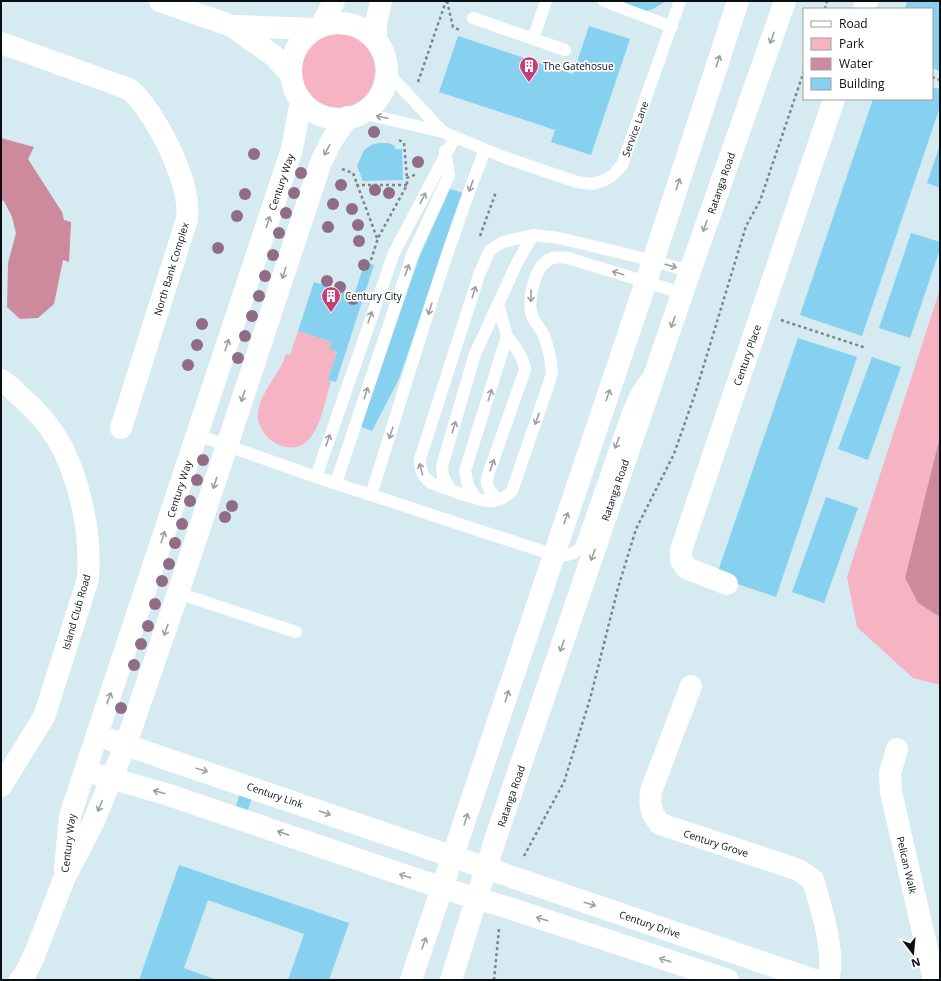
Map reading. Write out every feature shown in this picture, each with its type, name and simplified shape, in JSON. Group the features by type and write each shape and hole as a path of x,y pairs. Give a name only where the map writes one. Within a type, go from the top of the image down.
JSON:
{"street":[{"path":"160,1 232,26 274,56 290,75"},
{"path":"232,26 318,27 336,23 350,24 366,31 376,40 385,57 387,72 384,87 379,96 373,104 355,115 335,118 322,116 311,110 295,92 290,75 291,61 296,48 304,38 318,27 334,1"},
{"path":"376,40 376,24 381,1"},
{"path":"412,980 650,271 738,1"},
{"name":"Ratanga Road","path":"452,980 477,898 682,293 785,1"},
{"name":"North Bank Complex","path":"1,43 129,89 142,102 174,156 184,186 188,213 187,219 121,428"},
{"name":"Century Way","path":"64,879 70,816 292,149 301,100"},
{"name":"Century Place","path":"727,584 686,568 681,560 681,550 834,100"},
{"name":"Century Way","path":"20,980 34,956 64,879 93,823 126,744 178,593 321,162 332,140 355,115"},
{"name":"Island Club Road","path":"1,380 38,413 63,450 79,492 88,535 90,557 88,579 44,717 1,786"},
{"name":"Century Grove","path":"691,686 651,791 650,804 653,815 660,824 798,870 808,875 813,880 830,953 830,971 828,980"},
{"name":"Century Link","path":"96,735 454,856 487,869"},
{"name":"Pelican Walk","path":"897,749 890,773 891,792 934,980"},
{"path":"85,770 166,794 442,888 477,898 701,976 726,980 733,953"},
{"name":"Century Drive","path":"487,869 814,980"},
{"path":"701,976 710,945"}],"lane":[{"path":"533,39 546,1"},
{"path":"604,1 672,27"},
{"name":"Service Lane","path":"355,115 443,132 485,150 577,182 592,184 605,180 613,175 622,165 680,1"},
{"path":"473,18 564,50"},
{"name":"Service Lane","path":"387,72 443,132"},
{"path":"316,477 389,265 445,152 455,137"},
{"path":"371,495 433,300 485,150"},
{"path":"336,483 413,253 449,176 445,152"},
{"path":"451,490 443,477 442,466 475,354 516,262 533,235"},
{"path":"682,293 650,271 559,238 533,235 504,242 490,250 479,275 420,459 420,466 425,478 430,483 488,501 498,500 507,495 516,483 552,374 551,359 544,335 532,315 531,291 536,277 546,261 556,257 650,271 690,272"},
{"path":"498,304 507,336 516,348 525,370 487,478 486,483 488,488 498,500"},
{"path":"475,498 468,486 466,471 507,336"},
{"path":"197,435 316,477 554,555 568,556 576,552 580,547 628,412 636,394 660,359"},
{"path":"178,593 296,632"}],"path":[{"path":"447,1 454,27 460,30"},
{"path":"415,90 447,1"},
{"path":"524,856 564,782 590,699 618,588 636,529 674,454 698,383 746,226 760,202 803,74"},
{"path":"371,260 378,238 407,185 404,143 399,140"},
{"path":"407,178 421,172"},
{"path":"353,173 356,185 378,238"},
{"path":"356,185 407,185"},
{"path":"761,313 866,348"},
{"path":"494,980 499,929"}],"green space":[{"path":"338,34 352,37 364,45 372,57 375,71 372,85 364,97 352,105 338,108 324,105 312,97 304,85 301,71 304,57 312,45 324,37"},
{"path":"940,289 940,436 905,578 918,603 940,617 940,685 913,678 857,627 847,577"},
{"path":"298,331 332,342 330,349 337,351 328,380 331,381 325,403 314,433 302,445 285,447 268,438 262,430 258,412 263,397 280,369 286,354 290,355"}],"water":[{"path":"1,138 34,147 28,159 62,212 64,220 71,222 69,262 63,260 54,304 38,318 20,319 7,307 8,263 16,233 12,217 4,201 1,200"},
{"path":"940,436 940,617 918,603 905,578"}],"building":[{"path":"612,1 666,1 653,9 642,12"},
{"path":"907,1 940,1 940,71 933,68 933,8 905,8"},
{"name":"The Gatehosue","path":"589,26 630,39 591,155 551,142 555,130 439,92 458,36 573,74"},
{"path":"933,87 940,89 940,107 862,336 800,315 873,100 933,100"},
{"path":"388,143 395,146 395,149 402,149 403,180 363,181 357,166 364,150 371,145"},
{"path":"940,145 940,188 927,183"},
{"path":"450,189 463,193 399,379 372,431 361,427 419,258"},
{"path":"911,233 940,242 940,249 910,338 879,328"},
{"name":"Century City","path":"365,262 374,265 336,382 328,380 337,351 329,349 332,342 298,331 314,282 354,295"},
{"path":"798,338 857,357 776,597 716,577"},
{"path":"872,357 901,367 868,460 838,449"},
{"path":"826,497 858,508 824,603 792,592"},
{"path":"240,793 252,797 248,810 236,806"},
{"path":"179,865 349,923 329,980 288,980 304,934 208,900 184,968 217,980 139,980"}],"place":[{"name":"The Gatehosue","path":"529,83"},
{"name":"Century City","path":"331,313"}]}
